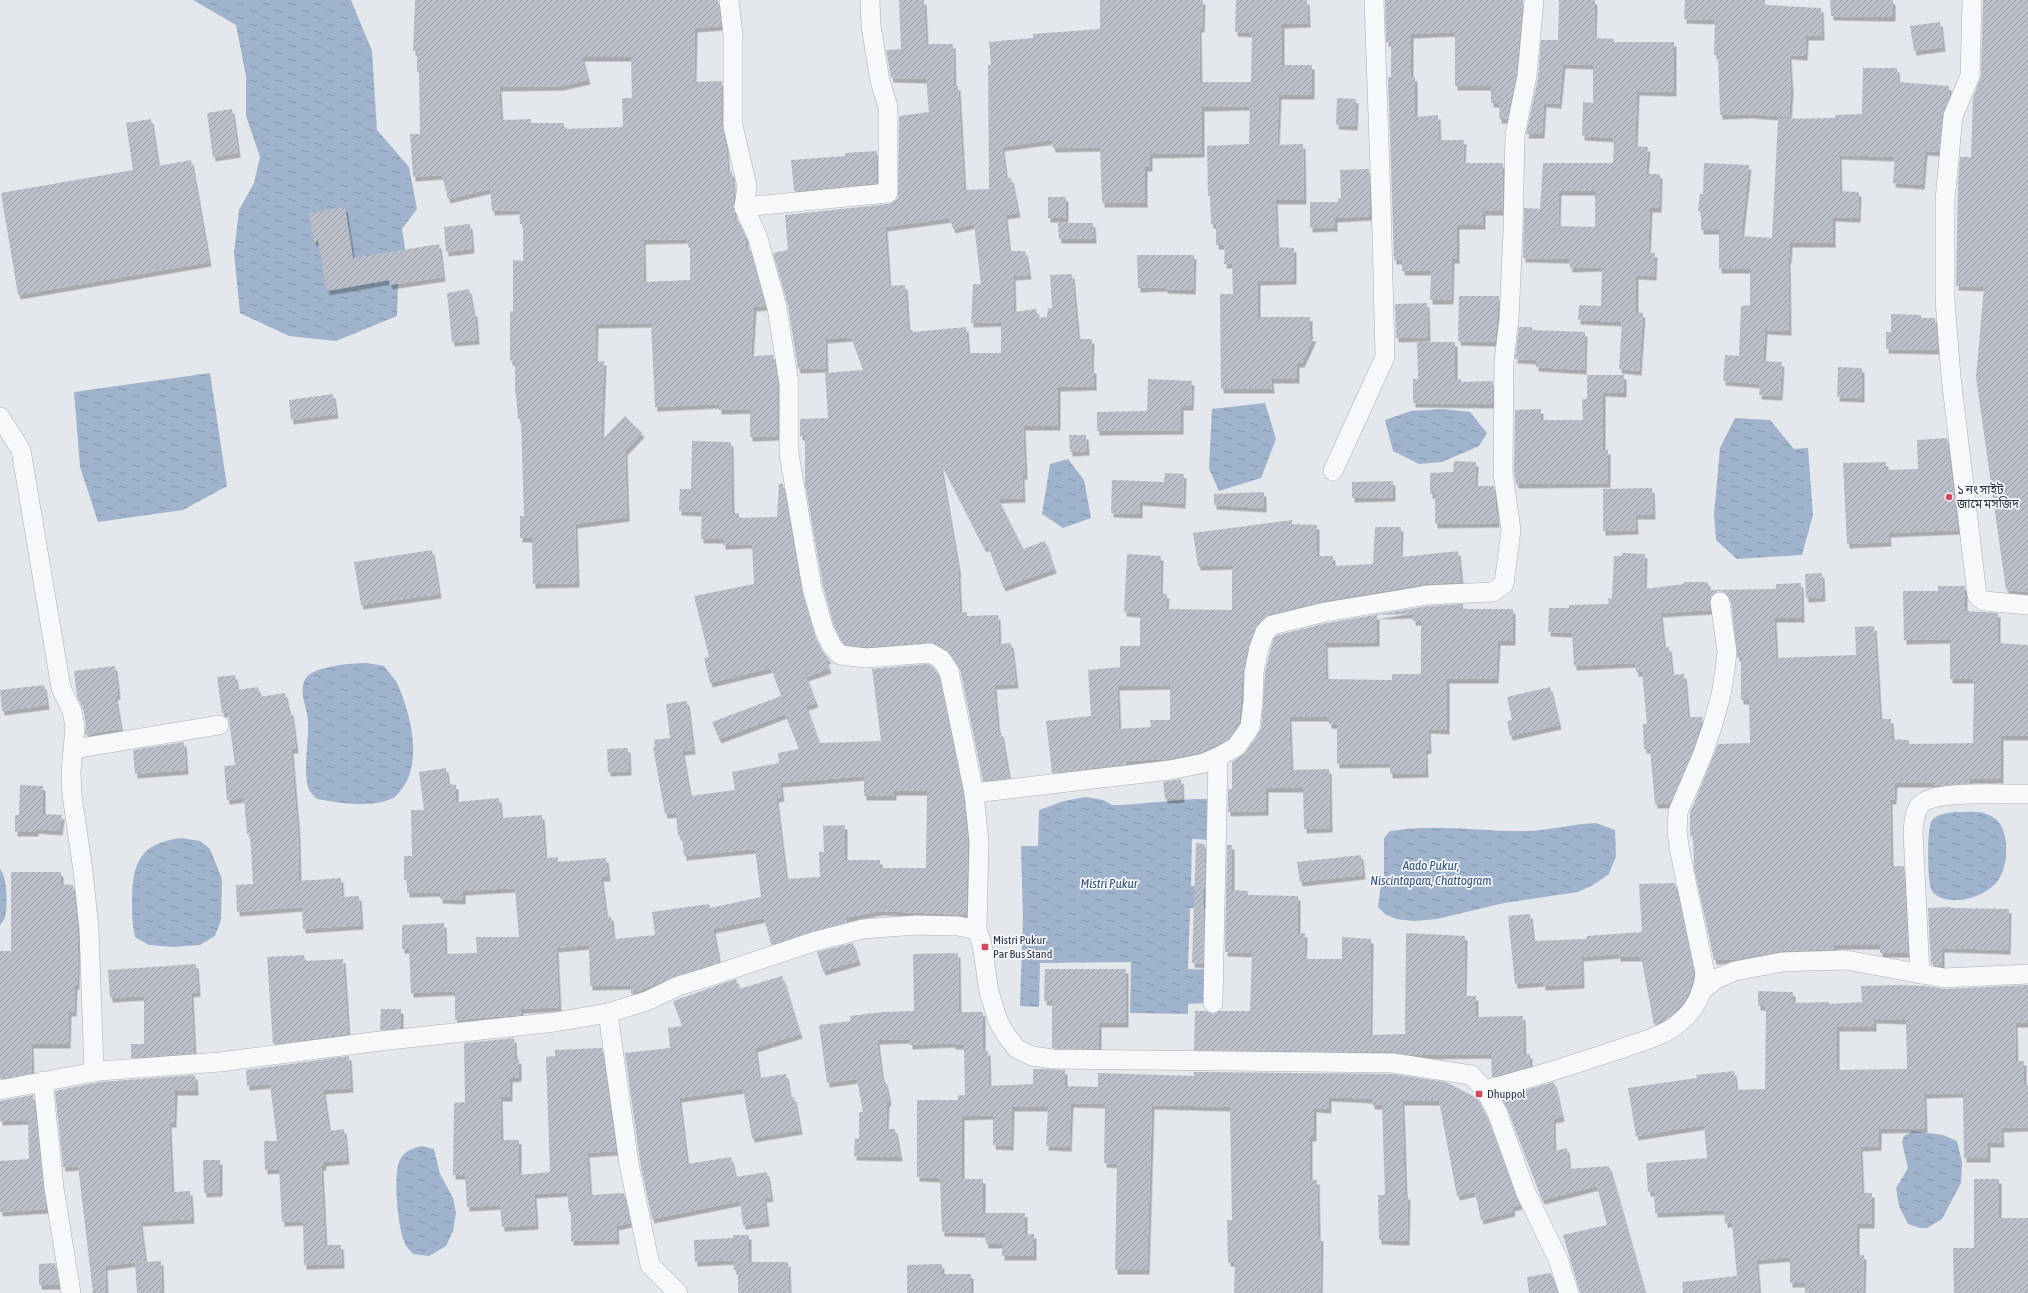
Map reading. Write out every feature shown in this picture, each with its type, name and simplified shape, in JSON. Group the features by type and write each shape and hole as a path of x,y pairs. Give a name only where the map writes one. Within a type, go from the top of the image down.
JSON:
{"street":[{"path":"729,0 733,34 733,126 747,186 744,207 758,238 777,308 789,383 789,454 812,588 824,630 832,646 840,655 866,658 930,653 941,659 949,670 974,793 979,842 976,930 982,944 989,992 998,1021 1006,1035 1018,1049 1032,1056 1053,1060 1393,1063 1471,1075 1485,1090 1497,1112 1526,1193 1558,1259 1569,1293"},
{"path":"744,207 888,193 888,107 880,81 871,26 870,0"},
{"path":"1333,471 1384,356 1381,200 1374,0"},
{"path":"974,793 1170,770 1204,763 1236,747 1250,727 1254,702 1254,672 1259,648 1265,632 1272,625 1318,613 1427,595 1493,592 1504,584 1510,530 1503,473 1504,361 1509,319 1515,135 1527,76 1534,0"},
{"path":"1972,0 1970,76 1954,116 1945,200 1945,300 1951,377 1977,595 1984,601 2028,605"},
{"path":"0,417 21,450 61,688 72,711 75,727 71,772 72,795 83,871 89,929 94,1072"},
{"path":"1704,989 1705,973 1677,832 1678,812 1702,756 1721,695 1727,652 1720,602"},
{"path":"74,749 219,725"},
{"path":"1213,1003 1218,757"},
{"path":"1920,974 1913,832 1915,814 1921,804 1936,797 1957,794 2028,794"},
{"path":"0,1090 94,1072 220,1062 380,1041 555,1022 608,1014 647,1001 678,986 863,929 916,925 958,926 976,930"},
{"path":"1485,1090 1570,1066 1661,1034 1681,1021 1695,1005 1704,989 1716,979 1735,971 1782,962 1846,960 1944,978 2028,974"},
{"path":"608,1014 629,1164 650,1265 678,1293"},
{"path":"43,1081 54,1188 71,1293"}],"water":[{"path":"193,0 351,0 372,51 377,130 409,167 417,209 402,229 407,260 398,281 397,316 336,341 289,336 240,313 234,253 239,210 254,183 260,157 246,116 246,76 236,25"},
{"path":"210,373 227,486 183,510 98,522 80,467 74,392"},
{"path":"1265,403 1276,439 1261,478 1219,491 1209,469 1212,409"},
{"path":"1443,409 1470,412 1487,433 1479,446 1442,462 1419,464 1393,451 1385,420 1411,411"},
{"path":"1735,418 1770,420 1794,449 1808,448 1813,515 1802,555 1737,559 1716,540 1714,515 1720,448"},
{"path":"1068,459 1084,480 1091,518 1063,528 1042,514 1050,464"},
{"path":"367,663 384,666 397,682 403,697 413,739 412,766 408,779 395,797 387,801 356,804 317,799 309,789 306,771 308,717 303,694 304,683 310,674 325,668"},
{"name":"Mistri Pukur","path":"1086,797 1103,800 1112,805 1214,799 1214,840 1192,839 1191,886 1211,888 1210,908 1190,908 1188,969 1207,970 1206,1003 1188,1004 1188,1014 1130,1013 1131,962 1040,963 1039,1007 1020,1006 1023,918 1021,846 1038,846 1039,810 1064,801"},
{"path":"1978,812 1991,816 2002,828 2006,845 2005,864 1999,879 1995,884 1979,895 1960,900 1945,899 1939,897 1932,891 1928,868 1931,822 1935,817 1945,813"},
{"name":"Aado Pukur, Niscintapara, Chattogram","path":"1596,823 1615,830 1616,856 1609,874 1593,885 1578,892 1504,903 1437,919 1414,921 1396,919 1385,914 1378,907 1384,877 1384,838 1390,831 1443,828 1529,831"},
{"path":"181,838 200,841 210,849 222,879 221,920 215,936 200,945 173,947 149,945 135,937 132,902 135,873 142,856 149,849 168,840"},
{"path":"0,869 4,878 7,899 5,917 0,925"},
{"path":"1913,1131 1943,1135 1957,1141 1962,1162 1961,1183 1942,1219 1927,1228 1920,1228 1908,1224 1899,1206 1896,1188 1908,1168 1902,1142 1904,1136"},
{"path":"422,1146 434,1149 440,1174 453,1198 456,1213 453,1231 446,1246 429,1256 413,1254 405,1245 398,1212 396,1186 398,1164 401,1158 408,1151"}],"building":[{"path":"415,0 718,0 721,26 695,28 694,82 722,81 722,126 726,146 728,172 732,172 735,220 738,220 746,237 746,247 749,247 765,306 754,307 751,356 773,355 778,384 778,436 750,437 750,409 719,410 719,404 655,407 651,323 596,324 595,361 604,361 601,441 625,416 642,433 625,451 627,517 575,524 577,583 533,584 532,538 520,538 520,516 524,516 521,419 518,419 515,394 515,361 510,361 510,312 513,311 513,260 523,261 523,224 520,224 519,210 492,211 490,189 448,199 442,175 413,177 410,134 420,134 419,72 417,72 417,51 413,51","holes":["582,57 631,57 632,98 622,98 623,127 564,129 564,123 531,123 531,119 501,120 499,87 561,86 588,80","686,239 686,243 690,243 690,280 644,282 643,240"]},
{"path":"899,0 924,0 926,44 953,44 954,86 958,86 964,190 989,189 988,65 991,65 989,42 1033,38 1033,34 1100,29 1100,0 1203,0 1202,28 1199,28 1200,82 1251,82 1252,33 1235,32 1236,0 1307,0 1308,23 1282,24 1282,65 1312,65 1312,95 1279,95 1277,145 1303,144 1304,200 1275,200 1277,247 1294,248 1294,280 1258,281 1258,317 1310,317 1310,337 1314,337 1302,363 1297,363 1297,379 1271,379 1272,389 1221,389 1220,294 1233,294 1232,264 1224,264 1225,245 1216,245 1216,224 1211,224 1210,196 1208,196 1207,146 1249,144 1250,106 1202,107 1202,153 1150,154 1150,167 1145,167 1145,203 1102,203 1100,147 1053,148 1052,140 1002,147 1006,179 1011,178 1018,213 1005,215 1009,251 1025,251 1029,275 1013,276 1014,312 1036,309 1038,318 1047,317 1048,308 1052,308 1050,275 1072,274 1078,339 1092,339 1091,369 1094,369 1094,386 1058,387 1058,426 1023,426 1025,475 1022,475 1023,498 998,499 1023,549 1045,541 1054,569 1003,587 988,546 984,548 940,462 959,573 960,613 967,612 967,616 998,615 999,644 1011,643 1016,684 994,685 998,733 1001,732 1009,778 983,781 960,669 947,650 930,642 866,647 845,645 841,640 834,626 823,586 805,484 805,436 800,436 800,419 828,418 825,373 863,370 851,337 825,339 826,368 798,369 788,306 773,253 788,250 785,215 889,204 898,198 899,116 929,112 926,79 891,78 886,50 901,49","holes":["950,218 953,229 974,224 981,284 973,284 971,323 1001,322 1001,353 968,353 966,327 913,332 913,330 908,330 905,285 889,286 885,227"]},
{"path":"1385,0 1523,0 1516,74 1507,119 1499,119 1500,103 1491,103 1491,86 1455,86 1455,32 1411,34 1411,77 1415,77 1415,117 1438,115 1439,140 1464,140 1463,163 1503,163 1502,211 1483,211 1483,225 1457,225 1457,259 1452,259 1451,300 1430,300 1431,271 1402,271 1402,260 1394,260 1388,77 1391,77 1391,42 1386,42"},
{"path":"1559,0 1595,0 1594,38 1614,39 1614,42 1674,42 1674,92 1637,91 1635,146 1648,147 1646,174 1660,174 1659,208 1650,208 1648,253 1655,253 1654,276 1636,275 1636,312 1643,313 1639,371 1619,369 1622,322 1578,320 1579,305 1601,306 1602,267 1570,268 1569,259 1523,258 1524,208 1540,209 1543,163 1613,163 1614,138 1582,136 1583,102 1593,103 1593,65 1563,64 1559,104 1544,103 1542,134 1526,134 1538,78 1541,40 1558,40","holes":["1559,191 1595,191 1595,227 1558,226"]},
{"path":"1685,0 1765,0 1765,5 1821,8 1822,36 1806,36 1805,56 1789,55 1791,90 1789,117 1750,114 1720,115 1718,55 1714,55 1715,20 1684,19"},
{"path":"1830,0 1893,0 1893,17 1831,16"},
{"path":"1983,0 2028,0 2028,592 2006,590 1976,377 1984,287 1956,286 1960,157 1971,157 1973,98 1981,76"},
{"path":"1940,22 1943,47 1914,51 1910,26"},
{"path":"1863,68 1897,68 1898,82 1949,86 1950,95 1942,115 1939,152 1925,151 1922,185 1893,183 1895,157 1839,155 1840,191 1859,192 1858,218 1833,217 1833,243 1790,243 1788,259 1789,331 1765,330 1763,361 1782,362 1780,396 1759,395 1760,384 1723,381 1725,355 1739,356 1741,306 1750,305 1750,269 1719,269 1719,230 1701,230 1701,212 1698,211 1700,194 1703,194 1704,163 1749,165 1741,236 1772,238 1778,119 1835,118 1835,115 1862,114"},
{"path":"1337,98 1356,99 1355,126 1336,125"},
{"path":"232,109 238,153 213,157 207,113"},
{"path":"151,119 158,166 191,160 209,262 18,295 1,193 133,170 126,123"},
{"path":"877,151 877,183 794,191 791,160 845,156 845,153"},
{"path":"1369,169 1370,216 1335,218 1335,227 1310,228 1310,202 1338,202 1338,198 1341,198 1340,170"},
{"path":"1048,197 1066,197 1066,218 1048,218"},
{"path":"345,207 353,258 439,244 443,277 390,285 389,280 327,291 318,241 314,242 309,213"},
{"path":"1058,223 1093,223 1094,239 1059,239"},
{"path":"470,224 472,249 446,252 444,227"},
{"path":"1137,255 1194,255 1193,290 1165,289 1165,287 1138,288"},
{"path":"469,289 473,312 475,312 477,340 452,342 447,293"},
{"path":"1459,296 1499,296 1495,342 1458,341"},
{"path":"1427,303 1428,337 1396,338 1395,304"},
{"path":"1891,314 1921,315 1921,318 1935,318 1938,350 1886,349 1886,332 1891,332"},
{"path":"1519,327 1532,327 1532,330 1585,332 1584,370 1536,367 1536,360 1515,359"},
{"path":"1417,342 1455,342 1455,379 1461,379 1461,382 1493,381 1493,404 1413,403 1413,379 1418,379"},
{"path":"1838,367 1862,368 1862,398 1837,397"},
{"path":"1587,375 1624,375 1624,393 1603,392 1603,450 1608,450 1608,483 1516,484 1514,472 1515,410 1541,409 1541,420 1583,420 1582,399 1587,399"},
{"path":"1148,379 1192,381 1191,406 1181,406 1181,430 1097,431 1097,412 1147,411"},
{"path":"333,394 336,414 291,420 289,400"},
{"path":"1069,435 1086,435 1087,451 1070,452"},
{"path":"1947,438 1958,530 1888,533 1889,542 1847,544 1843,463 1886,462 1886,470 1918,469 1917,440"},
{"path":"692,441 731,442 732,513 739,513 739,518 777,517 779,484 783,484 801,591 814,635 822,651 829,659 826,660 829,669 806,677 816,703 806,706 819,743 881,741 872,669 928,664 933,667 939,675 963,795 968,842 966,915 880,911 845,918 847,922 771,944 764,918 713,929 719,962 675,976 631,994 630,985 590,986 589,945 556,948 559,1007 521,1009 521,1015 455,1020 455,991 411,993 409,949 402,949 402,925 444,923 445,954 477,953 476,937 519,937 515,888 463,891 463,900 440,899 440,892 407,893 407,880 404,880 404,856 412,856 411,810 424,810 419,772 446,768 448,784 456,785 456,802 499,798 501,818 542,815 545,858 558,857 558,862 606,858 608,877 601,877 606,917 611,916 613,937 615,936 615,939 655,935 652,912 709,904 710,908 761,897 755,849 684,856 682,836 678,836 676,813 665,814 653,747 655,747 654,740 670,738 666,704 687,701 693,750 682,751 690,796 735,790 732,772 779,763 778,753 799,749 785,714 719,739 712,722 781,696 771,668 710,683 704,658 709,657 694,596 754,584 752,544 723,545 723,539 701,539 702,512 679,511 680,489 691,489","holes":["864,776 864,796 894,796 894,791 927,791 926,868 880,868 880,860 845,860 845,825 823,826 824,852 819,852 820,877 786,879 776,798 782,797 780,783"]},
{"path":"1454,461 1476,462 1475,486 1494,486 1497,523 1435,524 1435,494 1430,494 1430,473 1453,472"},
{"path":"1165,473 1184,474 1183,504 1140,501 1140,514 1111,513 1112,480 1164,482"},
{"path":"1393,481 1393,497 1352,498 1352,482"},
{"path":"1652,488 1653,515 1635,515 1636,530 1603,531 1603,489"},
{"path":"1264,492 1264,508 1214,505 1214,494"},
{"path":"1292,520 1292,524 1317,525 1317,556 1333,556 1333,566 1373,564 1375,527 1401,527 1400,553 1402,553 1402,557 1458,551 1461,582 1425,584 1323,601 1269,614 1257,624 1249,644 1243,670 1239,723 1228,739 1201,752 1168,759 1125,761 1126,764 1052,773 1046,721 1091,716 1088,670 1120,667 1120,646 1140,646 1140,613 1124,612 1127,554 1161,556 1160,594 1167,594 1166,609 1232,610 1232,565 1198,566 1193,533","holes":["1170,685 1170,720 1150,720 1151,727 1119,729 1117,686"]},
{"path":"432,550 439,594 361,605 354,562"},
{"path":"1622,553 1645,554 1644,589 1684,584 1684,582 1708,582 1708,590 1776,589 1776,584 1801,583 1802,618 1774,618 1776,658 1856,655 1855,627 1874,626 1880,719 1891,719 1892,739 1909,740 1909,744 1973,743 1974,679 1950,679 1950,639 1904,640 1903,591 1938,591 1938,586 1965,586 1965,611 1998,613 1998,643 2028,645 2028,736 2001,736 2001,779 1970,779 1970,783 1937,786 1934,786 1934,783 1895,783 1894,800 1890,800 1891,866 1904,866 1908,953 1880,953 1880,945 1834,945 1834,949 1782,951 1737,959 1714,960 1694,868 1693,836 1690,836 1690,813 1718,744 1750,743 1749,700 1741,700 1741,657 1737,657 1731,600 1724,592 1718,591 1710,598 1710,610 1660,613 1664,648 1669,647 1672,675 1684,674 1688,717 1703,717 1692,752 1670,804 1655,804 1650,749 1644,749 1643,724 1647,724 1642,672 1636,672 1635,663 1574,666 1572,633 1548,632 1549,608 1569,608 1569,605 1609,604 1608,599 1612,598 1614,556 1622,556"},
{"path":"1822,573 1823,597 1806,598 1805,574"},
{"path":"1463,604 1463,609 1513,609 1513,641 1498,641 1496,679 1447,679 1447,730 1428,729 1429,749 1425,750 1426,773 1390,774 1390,763 1337,764 1337,725 1329,724 1329,717 1289,717 1291,770 1329,769 1330,828 1304,829 1303,788 1266,788 1266,811 1228,812 1228,789 1232,789 1232,762 1245,753 1261,729 1265,673 1274,638 1278,635 1327,623 1428,606","holes":["1413,614 1413,621 1421,621 1421,674 1392,674 1392,680 1326,679 1325,643 1377,642 1377,615"]},
{"path":"115,666 118,695 115,696 121,729 85,735 86,725 83,709 77,696 74,671"},
{"path":"235,675 237,690 258,687 259,697 285,693 288,711 291,711 296,749 291,749 298,834 299,881 341,878 342,897 359,896 361,925 303,929 302,907 237,912 236,885 253,884 250,833 247,834 244,798 227,800 224,766 235,765 228,712 222,713 217,677"},
{"path":"44,685 47,705 2,711 0,690"},
{"path":"1550,687 1559,725 1510,736 1507,721 1512,720 1507,697"},
{"path":"184,742 186,770 135,774 133,750"},
{"path":"628,748 629,771 608,772 607,749"},
{"path":"1181,779 1182,798 1165,799 1163,782"},
{"path":"20,785 43,786 43,814 62,815 60,831 36,829 36,832 15,832 15,815 19,815"},
{"path":"1196,843 1205,844 1203,964 1192,963"},
{"path":"1227,845 1232,845 1232,890 1248,891 1248,895 1298,896 1298,933 1305,933 1304,959 1342,959 1342,937 1371,939 1370,1035 1405,1034 1406,933 1465,936 1464,996 1476,996 1476,1017 1523,1016 1524,1054 1530,1054 1530,1066 1492,1077 1491,1054 1413,1055 1393,1052 1194,1050 1195,1011 1206,1011 1213,1014 1220,1011 1250,1011 1252,953 1225,952"},
{"path":"1361,855 1363,875 1300,882 1297,862"},
{"path":"11,872 61,872 61,884 73,885 78,928 77,985 75,985 74,1012 69,1012 68,1044 31,1044 32,1073 0,1079 0,951 11,951"},
{"path":"1675,883 1694,973 1690,990 1685,1000 1668,1018 1654,1025 1641,957 1618,957 1618,954 1581,957 1582,984 1543,986 1543,982 1515,984 1508,916 1530,914 1533,941 1587,939 1586,936 1642,932 1639,884"},
{"path":"1951,907 2009,909 2008,950 1942,948 1942,966 1931,964 1928,908"},
{"path":"853,943 858,961 823,971 817,952"},
{"path":"958,953 959,1012 983,1012 983,1051 988,1051 989,1086 1033,1084 1033,1069 1065,1070 1065,1086 1098,1087 1098,1073 1194,1076 1194,1072 1392,1074 1446,1082 1477,1098 1487,1117 1520,1205 1512,1207 1513,1212 1481,1220 1475,1192 1457,1196 1439,1101 1402,1101 1405,1195 1408,1195 1407,1241 1379,1240 1378,1195 1385,1195 1382,1105 1372,1105 1372,1099 1329,1097 1329,1109 1314,1108 1314,1137 1310,1137 1310,1180 1317,1180 1318,1237 1321,1237 1320,1293 1234,1293 1235,1262 1228,1262 1227,1220 1232,1220 1230,1107 1152,1105 1147,1270 1115,1270 1117,1164 1104,1163 1105,1104 1071,1103 1069,1147 1046,1146 1048,1107 1012,1107 1011,1146 993,1145 993,1115 962,1116 962,1179 983,1179 983,1213 1025,1213 1025,1234 1034,1234 1034,1256 1002,1256 1002,1244 986,1244 985,1233 942,1232 940,1178 917,1177 917,1100 958,1100 958,1095 965,1095 964,1045 953,1045 953,1043 910,1045 910,1039 877,1040 882,1080 885,1080 889,1101 887,1102 886,1129 895,1129 900,1157 854,1156 855,1138 859,1139 859,1112 863,1112 857,1079 827,1083 819,1025 851,1021 850,1016 884,1012 914,1011 913,954"},
{"path":"304,955 305,961 343,959 348,1034 273,1044 267,957"},
{"path":"196,964 198,992 191,993 194,1053 131,1058 131,1044 144,1044 144,996 110,998 108,970"},
{"path":"1045,969 1126,969 1126,1023 1099,1023 1099,1049 1052,1048 1052,1001 1044,1001"},
{"path":"782,976 800,1034 755,1048 759,1078 786,1074 790,1098 794,1097 800,1130 752,1138 743,1089 679,1098 687,1164 731,1157 735,1177 767,1172 771,1197 764,1198 767,1222 743,1225 740,1201 652,1219 640,1162 625,1053 670,1048 668,1028 682,1026 673,1001 736,979 739,989"},
{"path":"2028,985 2028,1023 2015,1023 2016,1061 2024,1061 2024,1085 2028,1085 2028,1127 2001,1128 2002,1143 1988,1143 1988,1158 1964,1158 1963,1093 1924,1094 1925,1128 1879,1129 1879,1146 1860,1147 1862,1193 1872,1193 1872,1224 1857,1224 1857,1255 1864,1255 1863,1293 1805,1293 1805,1283 1790,1283 1790,1257 1756,1260 1759,1293 1683,1293 1682,1282 1737,1276 1732,1223 1725,1223 1724,1210 1655,1213 1654,1192 1648,1192 1646,1163 1707,1158 1704,1125 1636,1136 1628,1088 1697,1078 1696,1075 1734,1071 1736,1090 1765,1089 1766,1006 1758,1006 1758,991 1793,992 1793,1003 1829,1002 1829,1004 1862,1002 1861,986 1926,986 1945,989","holes":["1874,1019 1906,1020 1907,1069 1837,1070 1837,1027 1874,1027"]},
{"path":"381,1009 401,1009 401,1028 380,1030"},
{"path":"514,1038 515,1060 519,1059 519,1077 510,1078 510,1097 500,1097 501,1140 519,1140 519,1175 550,1172 546,1057 555,1056 555,1050 602,1048 616,1151 587,1153 590,1195 624,1193 630,1223 616,1226 617,1240 571,1241 571,1212 569,1212 567,1192 534,1194 536,1225 502,1227 500,1205 467,1207 465,1175 453,1175 454,1103 465,1102 464,1043"},
{"path":"349,1056 351,1088 323,1090 329,1131 344,1129 347,1160 324,1162 324,1166 321,1166 325,1245 341,1245 342,1264 304,1265 303,1221 282,1222 279,1169 265,1170 264,1141 277,1141 270,1084 247,1086 246,1070"},
{"path":"195,1075 196,1091 175,1091 174,1123 169,1123 172,1192 190,1191 192,1219 140,1222 145,1261 105,1266 106,1293 93,1293 78,1166 63,1167 55,1091 100,1082"},
{"path":"1554,1082 1562,1117 1553,1119 1554,1151 1567,1148 1569,1169 1609,1166 1645,1293 1580,1293 1563,1235 1607,1225 1597,1186 1542,1200 1507,1108 1501,1097"},
{"path":"33,1095 46,1209 0,1212 0,1161 29,1159 28,1120 0,1121 0,1101"},
{"path":"203,1160 220,1160 220,1192 204,1193"},
{"path":"1974,1179 1999,1179 1999,1218 2028,1218 2028,1293 1954,1293 1953,1248 1974,1248"},
{"path":"733,1235 749,1235 749,1262 788,1262 789,1293 738,1293 738,1270 734,1270 733,1260 695,1262 694,1240 733,1238"},
{"path":"161,1261 162,1292 137,1293 135,1263"},
{"path":"55,1263 59,1285 39,1285 39,1264"},
{"path":"942,1264 942,1274 971,1274 971,1293 907,1293 907,1265"},
{"path":"1551,1273 1557,1292 1529,1293 1527,1277"}],"place":[{"name":"১ নং সাইট জামে মসজিদ","path":"1949,497"},
{"name":"Mistri Pukur Par Bus Stand","path":"985,947"},
{"name":"Dhuppol","path":"1479,1094"}]}
